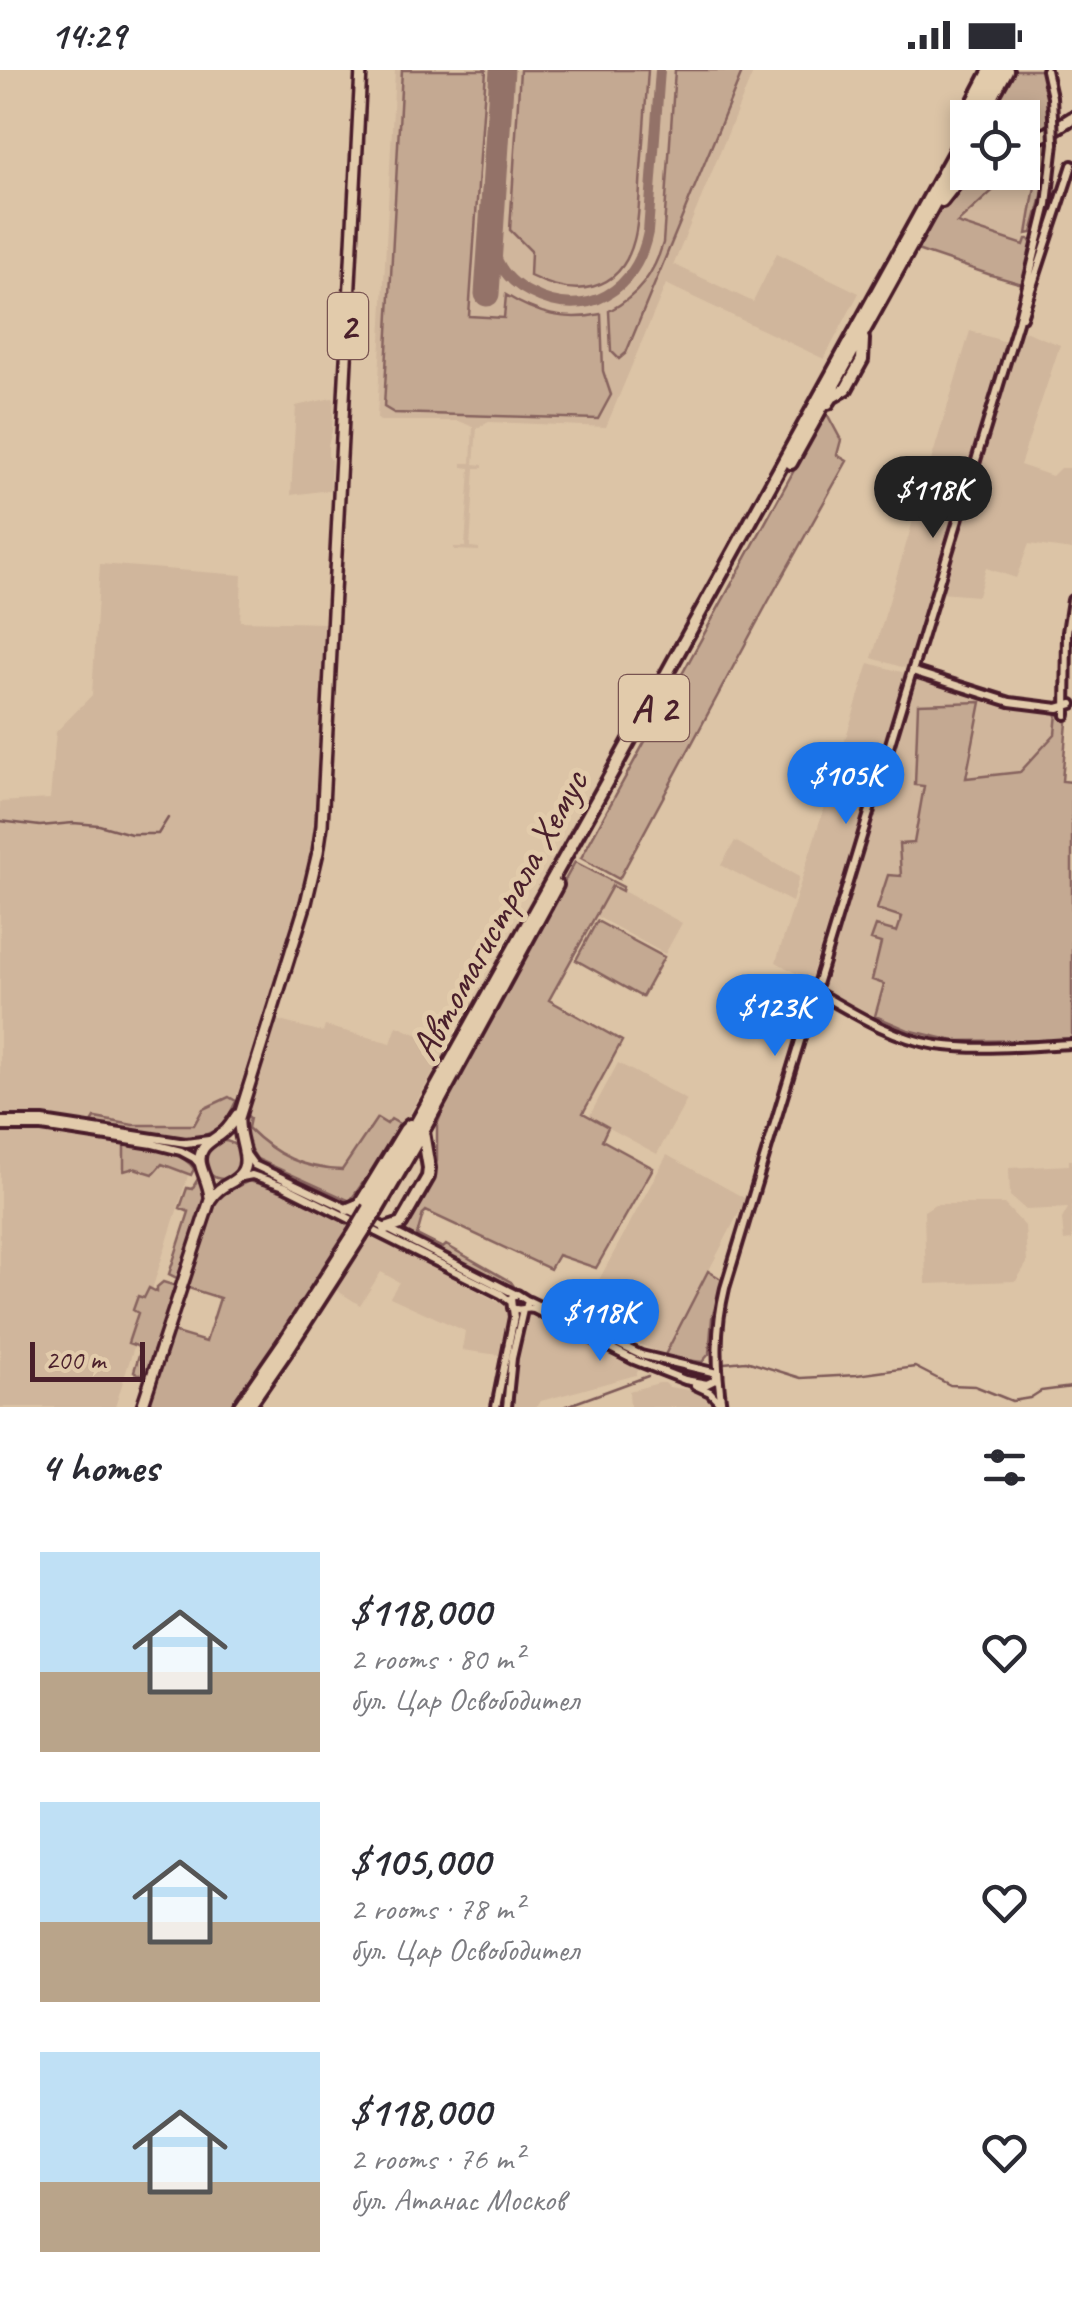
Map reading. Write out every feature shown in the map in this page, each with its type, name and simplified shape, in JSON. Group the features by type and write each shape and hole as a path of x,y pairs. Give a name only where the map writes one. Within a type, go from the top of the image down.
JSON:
{"highway":[{"path":"930,197 953,140 990,70"},
{"path":"982,100 999,70"},
{"path":"991,100 1007,70"},
{"path":"1040,136 1072,118"},
{"name":"Автомагистрала Хемус","path":"248,1407 404,1164 798,449 950,160"},
{"name":"Автомагистрала Хемус","path":"372,1210 826,384 950,176"},
{"path":"921,228 951,190"},
{"path":"851,322 877,300"},
{"path":"826,384 829,364"},
{"path":"348,1210 360,1204 405,1130 422,1114"},
{"path":"386,1229 400,1224 428,1177 422,1131"},
{"path":"404,1164 415,1160 428,1164"},
{"path":"400,1224 404,1238"},
{"name":"Автомагистрала Хемус","path":"239,1407 356,1236"}],"main road":[{"name":"2","path":"142,1407 210,1200 245,1167 238,1131 242,1107 306,903 318,852 361,70"},
{"path":"722,1406 716,1345 725,1288 1018,322 1046,204 1054,144 1052,96 1046,70"},
{"path":"1018,322 1042,263 1072,165"},
{"path":"1069,716 1065,705 1072,600"},
{"path":"912,671 1010,702 1065,705"},
{"path":"815,991 893,1032 935,1045 1072,1044"},
{"name":"2","path":"210,1200 200,1154 230,1126 242,1107"},
{"path":"0,1124 43,1121 169,1148 189,1155 216,1182 252,1176 284,1186 512,1301 642,1355 686,1365 706,1364 718,1374"},
{"path":"87,1131 186,1143 230,1137 254,1165 404,1238 512,1301 710,1392 722,1406"},
{"path":"496,1407 514,1317 512,1301"},
{"path":"507,1407 519,1318 525,1306"},
{"path":"700,1384 708,1379 706,1364 716,1345"},
{"path":"685,1380 710,1383 718,1374"}],"shaded area":[{"path":"395,70 754,70 673,266 753,302 777,253 859,293 824,359 666,284 606,427 489,422 477,428 474,464 483,468 475,468 470,547 479,551 454,550 465,547 470,468 462,467 462,463 471,463 473,427 459,421 377,418"},
{"path":"402,70 486,70 469,316 504,318 506,295 552,315 601,314 603,371 611,395 598,419 394,413 384,407"},
{"path":"520,70 648,70 634,240 618,272 607,281 579,289 530,276 531,251 510,230"},
{"path":"675,70 743,70 626,353 619,359 611,351 609,311 644,283 663,243"},
{"path":"1012,70 1041,70 1047,87 1049,129 1040,133 1040,100 995,100"},
{"path":"1049,136 1046,182 1032,233 1027,234 1034,190 1040,190 1040,140"},
{"path":"954,190 993,190 957,223 1024,245 1029,239 1032,244 1022,284 914,249"},
{"path":"995,190 1034,190 1024,244 957,224"},
{"path":"1019,329 1060,345 1020,465 1052,476 1060,468 1072,468 1072,550 1029,544 1016,578 986,568 978,596 940,593"},
{"path":"970,331 1006,342 908,669 872,658"},
{"path":"332,398 330,490 291,495 296,406"},
{"path":"826,412 841,440 837,455 847,461 619,879 581,858"},
{"path":"100,564 242,575 240,621 326,623 314,835 305,888 228,1122 196,1150 115,1407 0,1407 0,802 50,799 56,732 92,695"},
{"path":"869,663 905,673 810,981 776,962"},
{"path":"916,678 1012,706 1051,709 1057,713 1056,734 1020,772 916,785 924,785 914,843 901,876 878,909 902,917 897,932 872,940 881,942 884,983 875,1016 819,988"},
{"path":"981,702 966,778 1020,772 1055,734 1057,713 1067,722 1062,781 1072,782 1072,1040 954,1041 908,1030 875,1016 884,984 872,980 881,943 871,940 876,926 897,932 902,917 877,909 888,875 901,876 899,844 914,843 924,786 915,785 918,704"},
{"path":"735,841 799,877 792,902 721,865"},
{"path":"575,862 623,887 622,891 612,886 549,1000 622,1041 583,1113 608,1127 602,1140 653,1168 596,1268 558,1255 550,1269 426,1211 423,1214 417,1235 443,1248 446,1245 511,1282 518,1292 407,1234 405,1229 437,1161 437,1125 451,1088"},
{"path":"612,885 682,923 665,954 596,916"},
{"path":"597,921 664,957 642,997 576,960"},
{"path":"272,1019 323,1032 325,1026 391,1043 397,1026 442,1045 438,1053 441,1059 403,1125 391,1119 387,1124 377,1118 342,1169 319,1169 273,1150 248,1127 251,1118 244,1113"},
{"path":"618,1063 687,1100 657,1154 589,1117"},
{"path":"229,1097 236,1101 224,1126 197,1139 92,1123 95,1118 133,1125 194,1125 203,1109"},
{"path":"244,1113 250,1118 248,1128 269,1146 291,1159 328,1169 342,1170 377,1118 387,1124 391,1119 403,1126 350,1201 257,1159 242,1136"},
{"path":"223,1141 236,1147 242,1160 236,1173 223,1179 210,1173 204,1160 210,1147"},
{"path":"127,1143 173,1153 194,1169 191,1175 162,1164 153,1174 134,1168 124,1171"},
{"path":"667,1155 746,1199 665,1355 614,1334 582,1311"},
{"path":"1069,1160 1072,1240 1064,1241 1062,1219 1068,1208 1026,1210 1010,1196 1009,1168 1069,1165"},
{"path":"199,1177 206,1195 179,1279 169,1274 189,1212 180,1208 187,1188 192,1189"},
{"path":"249,1181 286,1191 352,1224 232,1407 146,1407 162,1366 169,1331 206,1342 220,1298 185,1287 212,1204 221,1190"},
{"path":"935,1204 1004,1204 1025,1226 1027,1263 1016,1281 926,1284 924,1211"},
{"path":"368,1232 509,1308 499,1355 462,1350 465,1331 390,1297 399,1282 381,1272 360,1305 333,1288"},
{"path":"708,1271 723,1280 712,1318 709,1354 702,1362 664,1357"},
{"path":"163,1282 176,1286 148,1374 138,1374 134,1371 140,1352 128,1343 138,1313 133,1310 138,1296 144,1298 149,1288 157,1292"},
{"path":"527,1313 640,1366 636,1375 541,1401 535,1407 510,1407 522,1317"},
{"path":"659,1383 704,1392 715,1407 630,1407 629,1391"}],"waterway":[{"path":"0,821 40,826 99,825 131,834 158,834 168,818"},
{"path":"724,1363 746,1361 801,1378 915,1367 950,1385 975,1386 1012,1401 1030,1398 1041,1391 1072,1387"},
{"path":"564,1407 648,1376"}],"taxiway":[{"path":"492,215 498,261 508,276 526,290 571,304 590,302 621,284 633,270 648,232 660,70"}],"runway":[{"path":"487,294 502,70"}]}
